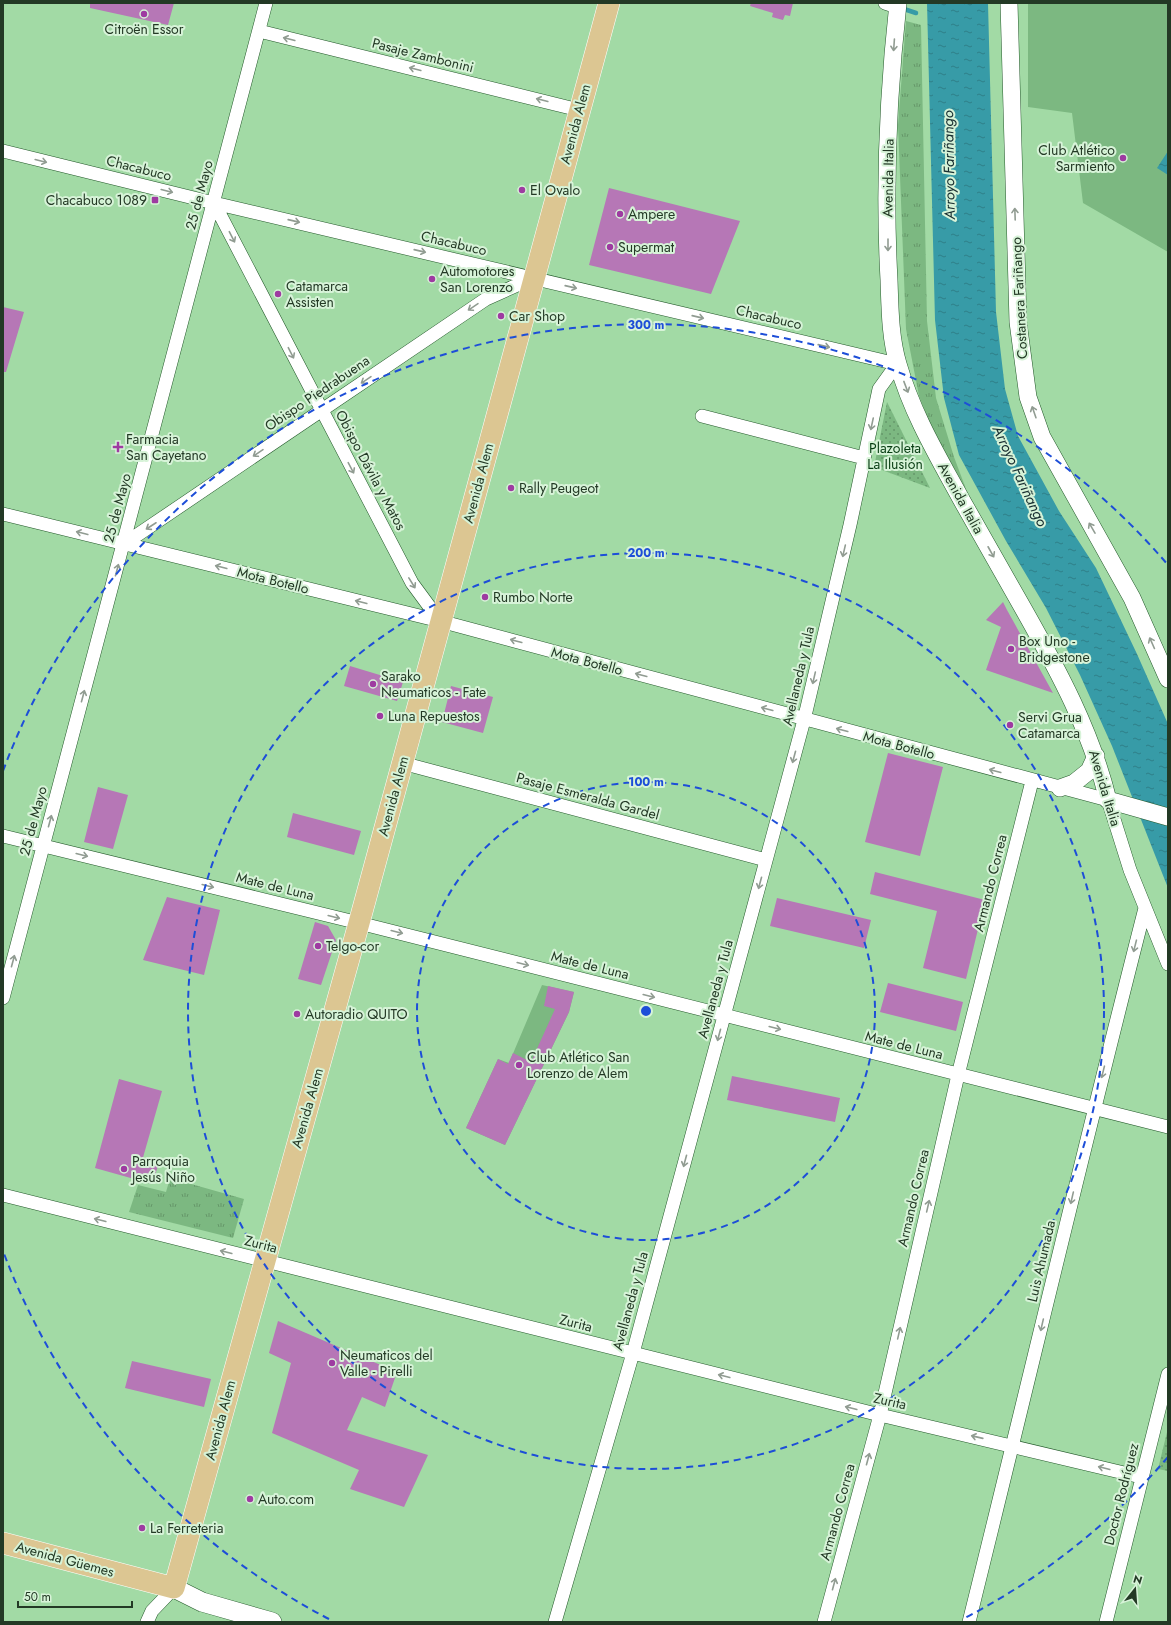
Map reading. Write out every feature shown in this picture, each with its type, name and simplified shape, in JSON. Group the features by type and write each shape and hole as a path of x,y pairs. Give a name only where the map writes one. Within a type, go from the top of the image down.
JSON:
{"main road":[{"name":"Avenida Alem","path":"174,1588 359,922 609,3"},
{"name":"Avenida Güemes","path":"3,1543 174,1588"},
{"path":"174,1588 202,1602 272,1622"}],"street":[{"name":"25 de Mayo","path":"3,998 266,3"},
{"name":"Costanera Fariñango","path":"1009,3 1018,322 1028,397 1042,437 1132,598 1168,678"},
{"name":"Avenida Italia","path":"893,4 889,114 888,261 892,336 897,364 922,430 1058,671 1089,738 1096,756 1130,870 1168,964"},
{"name":"Pasaje Zambonini","path":"259,31 579,110"},
{"name":"Chacabuco","path":"3,151 214,203 897,364"},
{"name":"Obispo Dávila y Matos","path":"214,203 412,583 440,621"},
{"name":"Obispo Piedrabuena","path":"124,544 486,299 533,278"},
{"name":"Avellaneda y Tula","path":"555,1622 633,1354 804,720 879,389 897,364"},
{"path":"702,416 864,458"},
{"name":"Mota Botello","path":"3,514 440,621 1168,817"},
{"path":"1060,788 1074,783 1089,771 1096,756"},
{"name":"Pasaje Esmeralda Gardel","path":"402,763 766,860"},
{"name":"Armando Correa","path":"824,1622 880,1415 958,1075 1032,781"},
{"name":"Mate de Luna","path":"3,836 359,922 1168,1127"},
{"name":"Luis Ahumada","path":"968,1622 1013,1446 1093,1109 1145,908"},
{"name":"Zurita","path":"3,1195 633,1354 1141,1477"},
{"name":"Doctor Rodríguez","path":"1106,1622 1141,1477 1168,1374"},
{"path":"146,1622 152,1611 174,1588"}],"green space":[{"name":"Club Atlético Sarmiento","path":"1028,3 1168,3 1168,252 1083,203 1072,113 1028,107"},
{"path":"906,21 921,25 927,321 936,398 954,457 966,489 932,429 919,396 906,329 898,125"},
{"name":"Plazoleta La Ilusión","path":"887,402 930,488 874,467"},
{"name":"Club Atlético San Lorenzo de Alem","path":"542,985 574,992 569,1012 505,1145 466,1128 498,1059 509,1063"},
{"path":"170,1178 244,1199 233,1238 129,1212 138,1185 166,1192"},
{"path":"1168,1428 1168,1471 1158,1469"}],"water":[{"name":"Arroyo Fariñango","path":"927,3 988,3 996,312 1005,389 1018,436 1059,511 1096,568 1168,724 1168,888 1112,746 1080,675 1046,608 1006,541 959,455 944,398 935,320"},
{"path":"1168,151 1168,175 1157,168"}],"building":[{"name":"Citroën Essor","path":"90,3 174,3 168,25 90,8"},
{"path":"751,3 793,3 790,16 785,15 783,20 772,17 773,13 750,6"},
{"path":"609,188 740,221 711,294 589,265"},
{"path":"3,307 24,312 6,372 3,372"},
{"name":"Box Uno - Bridgestone","path":"1003,602 1053,693 986,670 1001,627 986,620"},
{"name":"Sarako Neumaticos - Fate","path":"350,666 403,682 397,701 344,686"},
{"path":"451,686 493,697 483,733 442,722"},
{"path":"888,753 943,767 920,856 865,842"},
{"path":"98,787 128,795 113,849 84,842"},
{"path":"293,813 361,831 354,855 287,837"},
{"path":"875,872 985,900 966,979 923,968 937,911 870,894"},
{"path":"167,897 220,910 204,975 143,960"},
{"path":"777,898 871,920 864,948 770,926"},
{"path":"315,922 328,926 336,940 321,985 298,979"},
{"path":"888,983 963,1002 956,1031 880,1012"},
{"name":"Club Atlético San Lorenzo de Alem","path":"548,986 574,992 569,1012 505,1145 466,1128 498,1059 508,1064 513,1053 531,1062 555,1009 544,1006"},
{"path":"732,1076 840,1098 835,1122 727,1100"},
{"path":"119,1079 162,1091 142,1161 158,1166 152,1184 95,1168"},
{"path":"278,1321 397,1372 385,1407 362,1397 347,1430 428,1455 404,1507 350,1489 359,1470 272,1433 291,1363 269,1353"},
{"path":"132,1361 211,1379 204,1407 125,1388"}],"waterway":[{"path":"901,8 916,13"}],"place":[{"name":"Citroën Essor","path":"144,14"},
{"name":"Club Atlético Sarmiento","path":"1123,158"},
{"name":"El Ovalo","path":"522,190"},
{"name":"Chacabuco 1089","path":"155,200"},
{"name":"Ampere","path":"620,214"},
{"name":"Supermat","path":"610,247"},
{"name":"Automotores San Lorenzo","path":"432,279"},
{"name":"Catamarca Assisten","path":"278,294"},
{"name":"Car Shop","path":"501,316"},
{"name":"Farmacia San Cayetano","path":"118,447"},
{"name":"Rally Peugeot","path":"511,488"},
{"name":"Rumbo Norte","path":"485,597"},
{"name":"Box Uno - Bridgestone","path":"1011,649"},
{"name":"Sarako Neumaticos - Fate","path":"373,684"},
{"name":"Luna Repuestos","path":"380,716"},
{"name":"Servi Grua Catamarca","path":"1010,725"},
{"name":"Telgo-cor","path":"318,946"},
{"name":"Autoradio QUITO","path":"297,1014"},
{"name":"Club Atlético San Lorenzo de Alem","path":"519,1065"},
{"name":"Parroquia Jesús Niño","path":"124,1169"},
{"name":"Neumaticos del Valle - Pirelli","path":"332,1363"},
{"name":"Auto.com","path":"250,1499"},
{"name":"La Ferreteria","path":"142,1528"}]}
